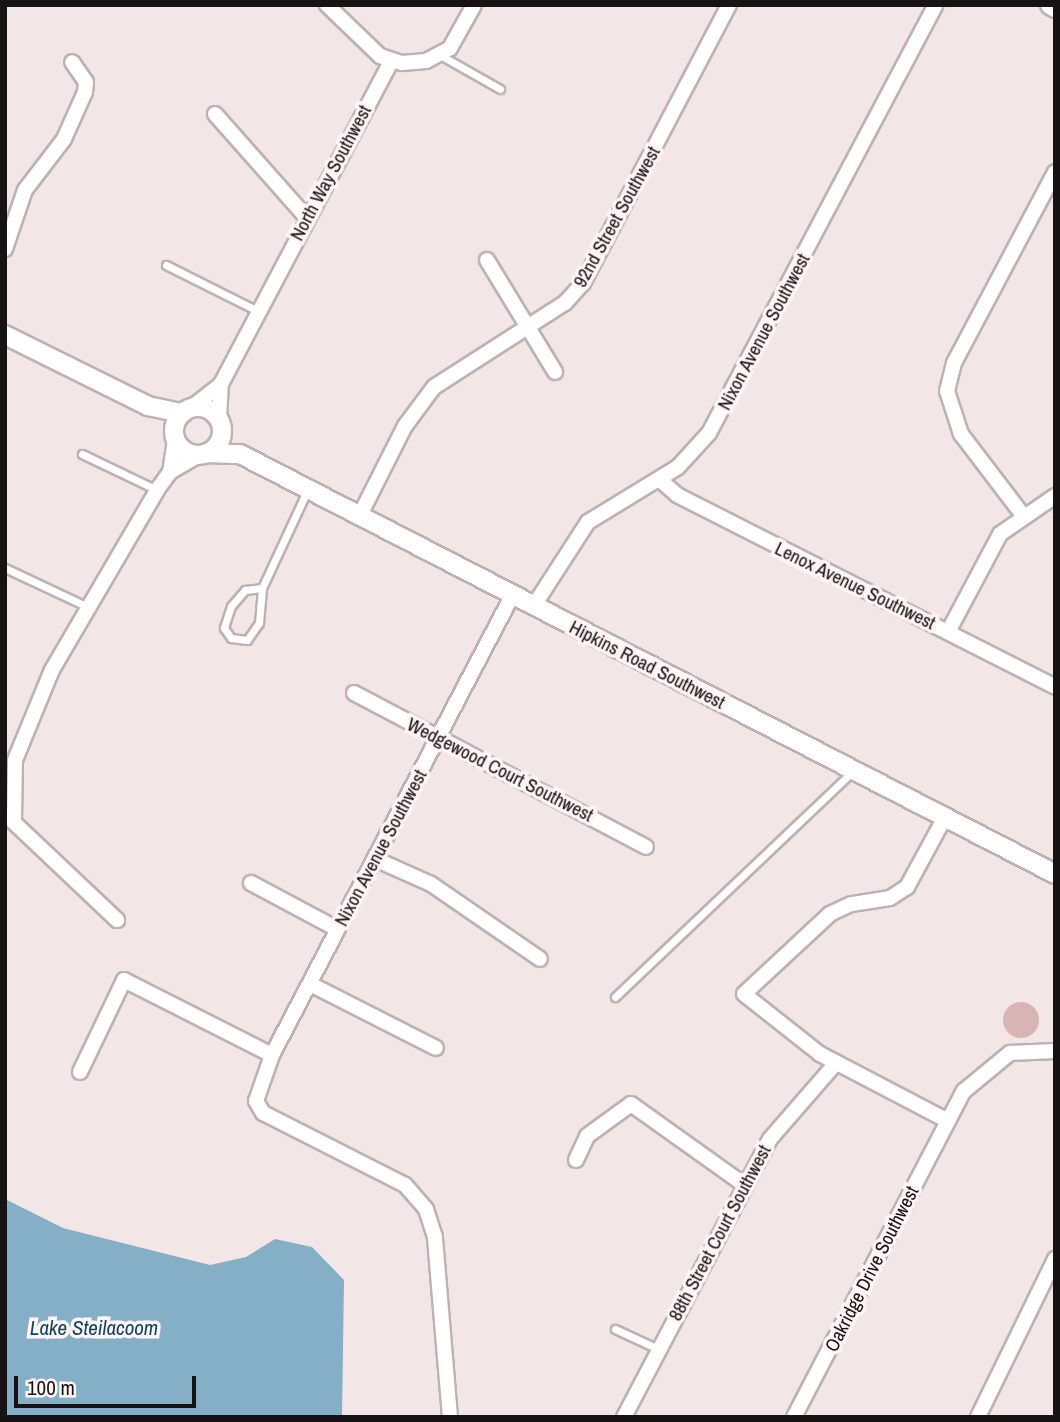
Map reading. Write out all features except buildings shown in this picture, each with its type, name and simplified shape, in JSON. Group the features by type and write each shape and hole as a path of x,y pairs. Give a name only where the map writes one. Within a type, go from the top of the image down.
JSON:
{"street":[{"path":"327,5 391,61 440,55 474,5"},
{"name":"92nd Street Southwest","path":"359,517 425,397 583,284 729,5"},
{"name":"Nixon Avenue Southwest","path":"533,607 588,522 660,480 694,451 725,408 936,5"},
{"name":"North Way Southwest","path":"220,424 221,384 391,61"},
{"path":"5,248 25,190 64,139 85,92 86,82 72,62"},
{"path":"215,114 307,218"},
{"path":"1022,514 961,434 947,391 954,363 1055,172"},
{"path":"487,260 555,372"},
{"path":"5,335 148,406 208,409 220,424 204,454 170,472 157,490 34,706 9,776 10,817 117,920"},
{"name":"North Way Southwest","path":"187,410 221,384"},
{"path":"148,406 175,435 185,451 204,454"},
{"path":"170,472 175,435 187,410"},
{"name":"Hipkins Road Southwest","path":"220,424 240,454 307,491 1055,874"},
{"name":"Hipkins Road Southwest","path":"204,454 240,454"},
{"name":"Lenox Avenue Southwest","path":"660,480 677,495 1055,687"},
{"path":"948,632 995,542 1022,514 1055,496"},
{"name":"Nixon Avenue Southwest","path":"450,1417 435,1237 426,1209 405,1185 263,1114 256,1101 272,1055 512,596"},
{"name":"Wedgewood Court Southwest","path":"354,693 646,847"},
{"path":"945,817 907,887 890,898 830,914 744,994 836,1063 948,1121"},
{"path":"374,859 431,884 540,959"},
{"path":"251,883 337,929"},
{"path":"80,1072 124,980 272,1055"},
{"path":"310,984 436,1048"},
{"name":"Oakridge Drive Southwest","path":"794,1417 948,1121 990,1064 1021,1050 1055,1051"},
{"name":"88th Street Court Southwest","path":"624,1417 777,1127 836,1063"},
{"path":"576,1160 587,1136 631,1104 746,1186"},
{"path":"978,1417 1055,1259"}],"lane":[{"path":"440,55 500,89"},
{"path":"166,265 258,311"},
{"path":"82,454 157,490"},
{"path":"262,588 246,590 231,606 224,628 231,638 247,640 258,623 262,588 307,491"},
{"path":"5,568 88,607"},
{"path":"615,997 853,770"},
{"path":"615,1329 658,1349"}],"shaded area":[{"path":"1021,1002 1034,1007 1039,1020 1034,1033 1021,1038 1008,1033 1003,1020 1008,1007"}],"water":[{"name":"Lake Steilacoom","path":"5,1199 63,1228 210,1265 246,1257 275,1239 312,1247 344,1280 342,1417 5,1417"}]}
